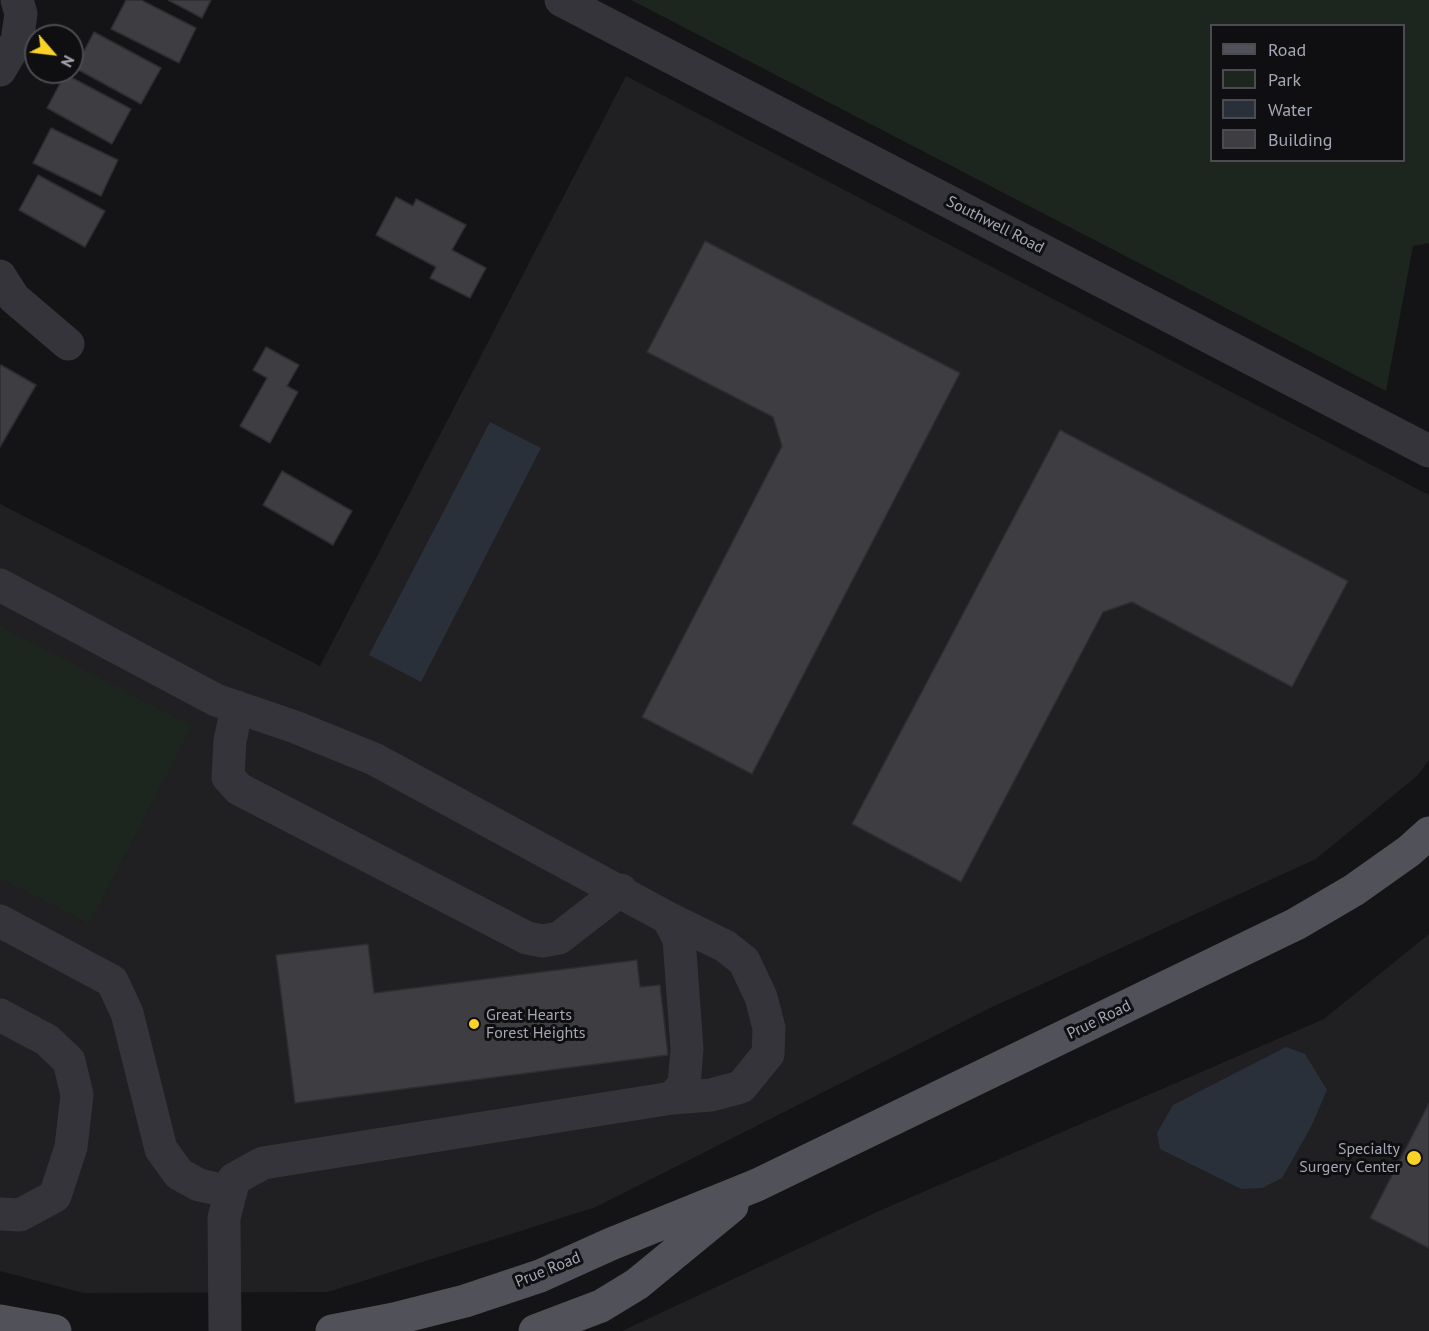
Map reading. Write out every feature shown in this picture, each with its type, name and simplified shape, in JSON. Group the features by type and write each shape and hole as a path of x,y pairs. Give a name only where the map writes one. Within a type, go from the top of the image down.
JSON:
{"main road":[{"name":"Prue Road","path":"332,1331 394,1319 465,1301 530,1279 757,1185 1296,924 1354,890 1409,851 1429,833"},
{"name":"Prue Road","path":"535,1331 601,1306 637,1284 757,1185"},
{"path":"0,1321 55,1331"}],"street":[{"path":"0,70 16,41 21,14 17,0"},
{"name":"Southwell Road","path":"561,0 1429,451"},
{"path":"0,276 14,298 68,344"},
{"path":"0,585 216,700 295,727 374,759 621,890 668,918 725,946 744,961 761,997 769,1028 768,1054 741,1088 711,1095 672,1098 263,1163 234,1179 225,1218 225,1331"},
{"path":"237,707 230,741 228,777 239,789 527,938 543,941 558,938 621,890"},
{"path":"668,918 679,939 687,1049 684,1085 672,1098"},
{"path":"0,921 112,981 126,1013 141,1064 161,1149 179,1174 199,1185 231,1192"},
{"path":"0,1015 47,1040 69,1061 77,1095 71,1147 55,1196 20,1215 0,1214"}],"shaded area":[{"path":"626,76 1429,495 1429,760 1417,776 1316,859 990,1008 596,1207 328,1292 83,1293 0,1271 0,504 320,666"},
{"path":"1429,934 1429,1331 622,1331 879,1211 1324,1019"}],"green space":[{"path":"631,0 1429,0 1429,243 1413,246 1386,391"},
{"path":"0,626 192,726 89,924 0,878"}],"water":[{"path":"490,422 541,448 421,682 369,655"},
{"path":"1286,1047 1305,1054 1327,1090 1311,1127 1282,1178 1262,1188 1241,1189 1160,1149 1157,1133 1173,1105"}],"building":[{"path":"126,0 141,0 196,28 179,63 111,29"},
{"path":"168,0 211,0 202,18"},
{"path":"94,32 161,68 141,104 84,73 84,51"},
{"path":"60,84 84,84 131,109 112,144 47,108"},
{"path":"51,128 118,160 101,196 33,163"},
{"path":"38,175 105,211 85,247 19,210"},
{"path":"396,197 413,206 416,199 466,225 452,250 486,268 470,298 430,278 436,267 376,235"},
{"path":"705,241 960,373 752,774 642,717 782,446 773,417 647,352"},
{"path":"266,347 299,365 287,386 298,392 270,443 240,426 267,378 253,370"},
{"path":"1,365 36,385 0,447 0,367"},
{"path":"1060,430 1348,581 1292,687 1132,602 1103,612 961,882 852,824"},
{"path":"282,471 352,511 333,545 263,505"},
{"name":"Great Hearts Forest Heights","path":"368,944 374,993 637,960 640,987 660,985 668,1055 295,1103 276,955"},
{"name":"Specialty Surgery Center","path":"1429,1103 1429,1248 1370,1218"}],"place":[{"name":"Great Hearts Forest Heights","path":"474,1024"},
{"name":"Specialty Surgery Center","path":"1414,1158"}]}
